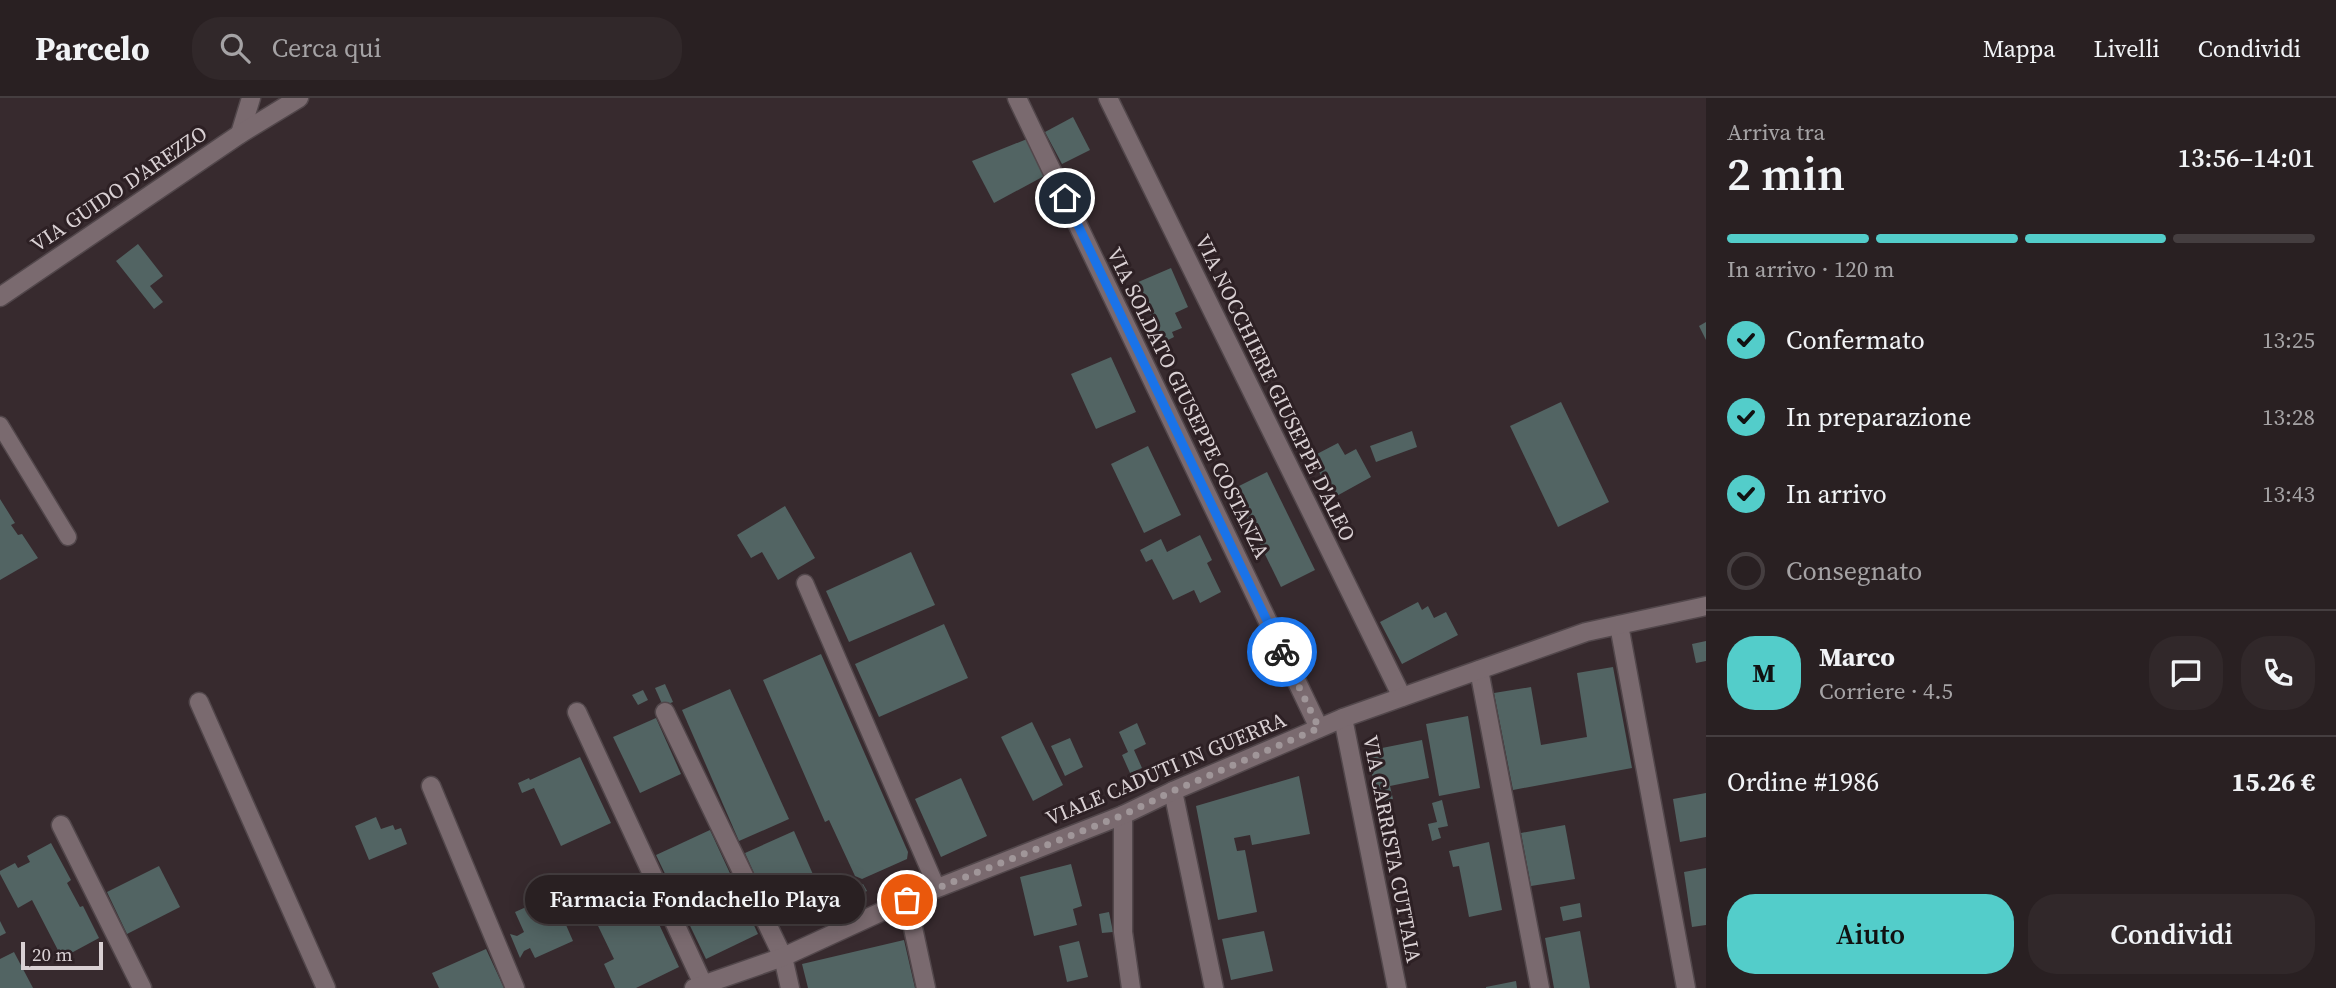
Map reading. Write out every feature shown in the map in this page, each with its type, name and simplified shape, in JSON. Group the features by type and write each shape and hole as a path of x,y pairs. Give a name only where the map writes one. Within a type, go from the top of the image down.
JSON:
{"street":[{"path":"240,134 251,98"},
{"name":"VIA GUIDO D'AREZZO","path":"0,297 240,134 299,98"},
{"name":"VIA SOLDATO GIUSEPPE COSTANZA","path":"1017,98 1319,728"},
{"name":"VIA NOCCHIERE GIUSEPPE D'ALEO","path":"1108,98 1402,697"},
{"name":"VIALE CADUTI IN GUERRA","path":"699,986 783,957 907,900 1123,815 1343,718 1587,632 1706,606"},
{"path":"1619,625 1686,988"},
{"path":"1479,670 1540,988"},
{"path":"199,702 326,988"},
{"path":"577,712 699,986"},
{"path":"665,712 783,957 790,988"},
{"name":"VIA CARRISTA CUTTAIA","path":"1343,718 1397,988"},
{"path":"431,786 515,988"},
{"path":"1173,791 1214,988"},
{"path":"1123,815 1123,932 1131,988"},
{"path":"61,825 142,988"},
{"path":"907,900 926,988"}],"lane":[{"path":"0,425 68,537"},
{"path":"805,583 937,888"}],"building":[{"path":"1073,117 1090,150 1062,164 1045,132"},
{"path":"1027,139 1046,175 994,203 972,161"},
{"path":"138,244 163,276 150,286 163,302 154,309 116,261"},
{"path":"1171,268 1188,307 1175,313 1182,328 1172,332 1174,337 1162,343 1136,283"},
{"path":"1706,322 1706,340 1699,326"},
{"path":"1111,357 1136,412 1096,429 1071,374"},
{"path":"1561,402 1609,502 1558,527 1510,426"},
{"path":"1412,431 1417,447 1376,462 1370,446"},
{"path":"1338,443 1345,455 1356,449 1371,477 1333,498 1317,468 1320,466 1315,455"},
{"path":"1148,446 1181,515 1144,533 1111,464"},
{"path":"1267,472 1315,570 1281,587 1233,489"},
{"path":"0,499 15,523 11,525 18,535 22,534 38,558 0,580"},
{"path":"785,506 815,558 778,580 762,552 751,558 737,535"},
{"path":"1200,535 1212,560 1207,563 1221,592 1200,603 1194,590 1173,600 1152,559 1146,562 1140,550 1161,539 1167,552"},
{"path":"911,552 935,605 849,642 826,591"},
{"path":"1418,602 1422,610 1428,606 1434,618 1446,612 1458,635 1402,664 1380,622"},
{"path":"944,624 968,678 879,717 855,664"},
{"path":"1706,641 1706,661 1696,663 1692,644"},
{"path":"821,654 908,852 907,859 862,879 855,876 829,820 825,822 763,680"},
{"path":"1613,667 1632,768 1513,790 1494,693 1531,687 1541,745 1587,737 1577,673"},
{"path":"665,684 673,702 663,706 655,688"},
{"path":"730,689 789,819 739,841 682,710"},
{"path":"643,690 648,700 638,705 632,695"},
{"path":"1468,716 1480,788 1439,796 1426,724"},
{"path":"656,718 681,774 640,793 613,737"},
{"path":"1032,722 1063,785 1033,801 1001,737"},
{"path":"1137,723 1146,744 1134,750 1142,768 1130,773 1122,755 1128,752 1119,732"},
{"path":"1070,738 1083,767 1065,776 1051,746"},
{"path":"1422,740 1429,778 1390,786 1393,799 1378,802 1367,751"},
{"path":"580,757 611,823 561,846 534,788 522,793 518,783"},
{"path":"1299,776 1310,834 1252,845 1250,835 1234,838 1237,851 1245,850 1257,912 1218,920 1196,806"},
{"path":"961,778 987,836 941,857 915,799"},
{"path":"1706,793 1706,837 1680,842 1673,799"},
{"path":"1442,800 1448,826 1438,828 1441,838 1432,841 1428,824 1437,822 1432,803"},
{"path":"376,817 381,829 393,825 395,830 401,828 407,844 369,860 355,826"},
{"path":"1565,825 1575,879 1531,886 1521,833"},
{"path":"710,830 758,934 706,959 656,855"},
{"path":"794,831 822,895 802,904 799,897 771,911 745,853"},
{"path":"1489,842 1502,910 1469,917 1459,866 1453,867 1449,851"},
{"path":"51,843 71,880 67,883 80,907 83,906 99,938 62,958 32,900 18,908 0,874 0,871 15,863 18,868 30,862 27,856"},
{"path":"1071,864 1082,906 1073,909 1077,925 1034,936 1020,877"},
{"path":"159,866 180,907 127,934 107,892"},
{"path":"1706,868 1706,925 1692,927 1684,872"},
{"path":"637,877 679,967 636,988 615,988 604,964 614,959 586,901"},
{"path":"863,884 867,891 854,898 850,890"},
{"path":"553,895 573,941 535,958 530,948 524,951 520,958 510,934 517,936 524,932 515,912"},
{"path":"1580,903 1582,917 1563,921 1560,907"},
{"path":"1109,912 1113,932 1102,933 1099,914"},
{"path":"0,921 6,933 0,936"},
{"path":"1264,931 1273,971 1231,980 1222,939"},
{"path":"1580,931 1590,988 1554,988 1545,938"},
{"path":"904,940 915,988 808,988 802,964"},
{"path":"1079,941 1088,977 1067,982 1059,946"},
{"path":"486,949 504,988 439,988 432,973"},
{"path":"14,952 33,988 0,988 0,959"},
{"path":"1516,981 1517,988 1486,988 1486,987"}],"way so far":[{"path":"907,900 1123,815 1319,728 1282,652"}],"place":[{"name":"Farmacia Fondachello Playa","path":"907,900"}],"route":[{"path":"1065,198 1282,652"}]}
